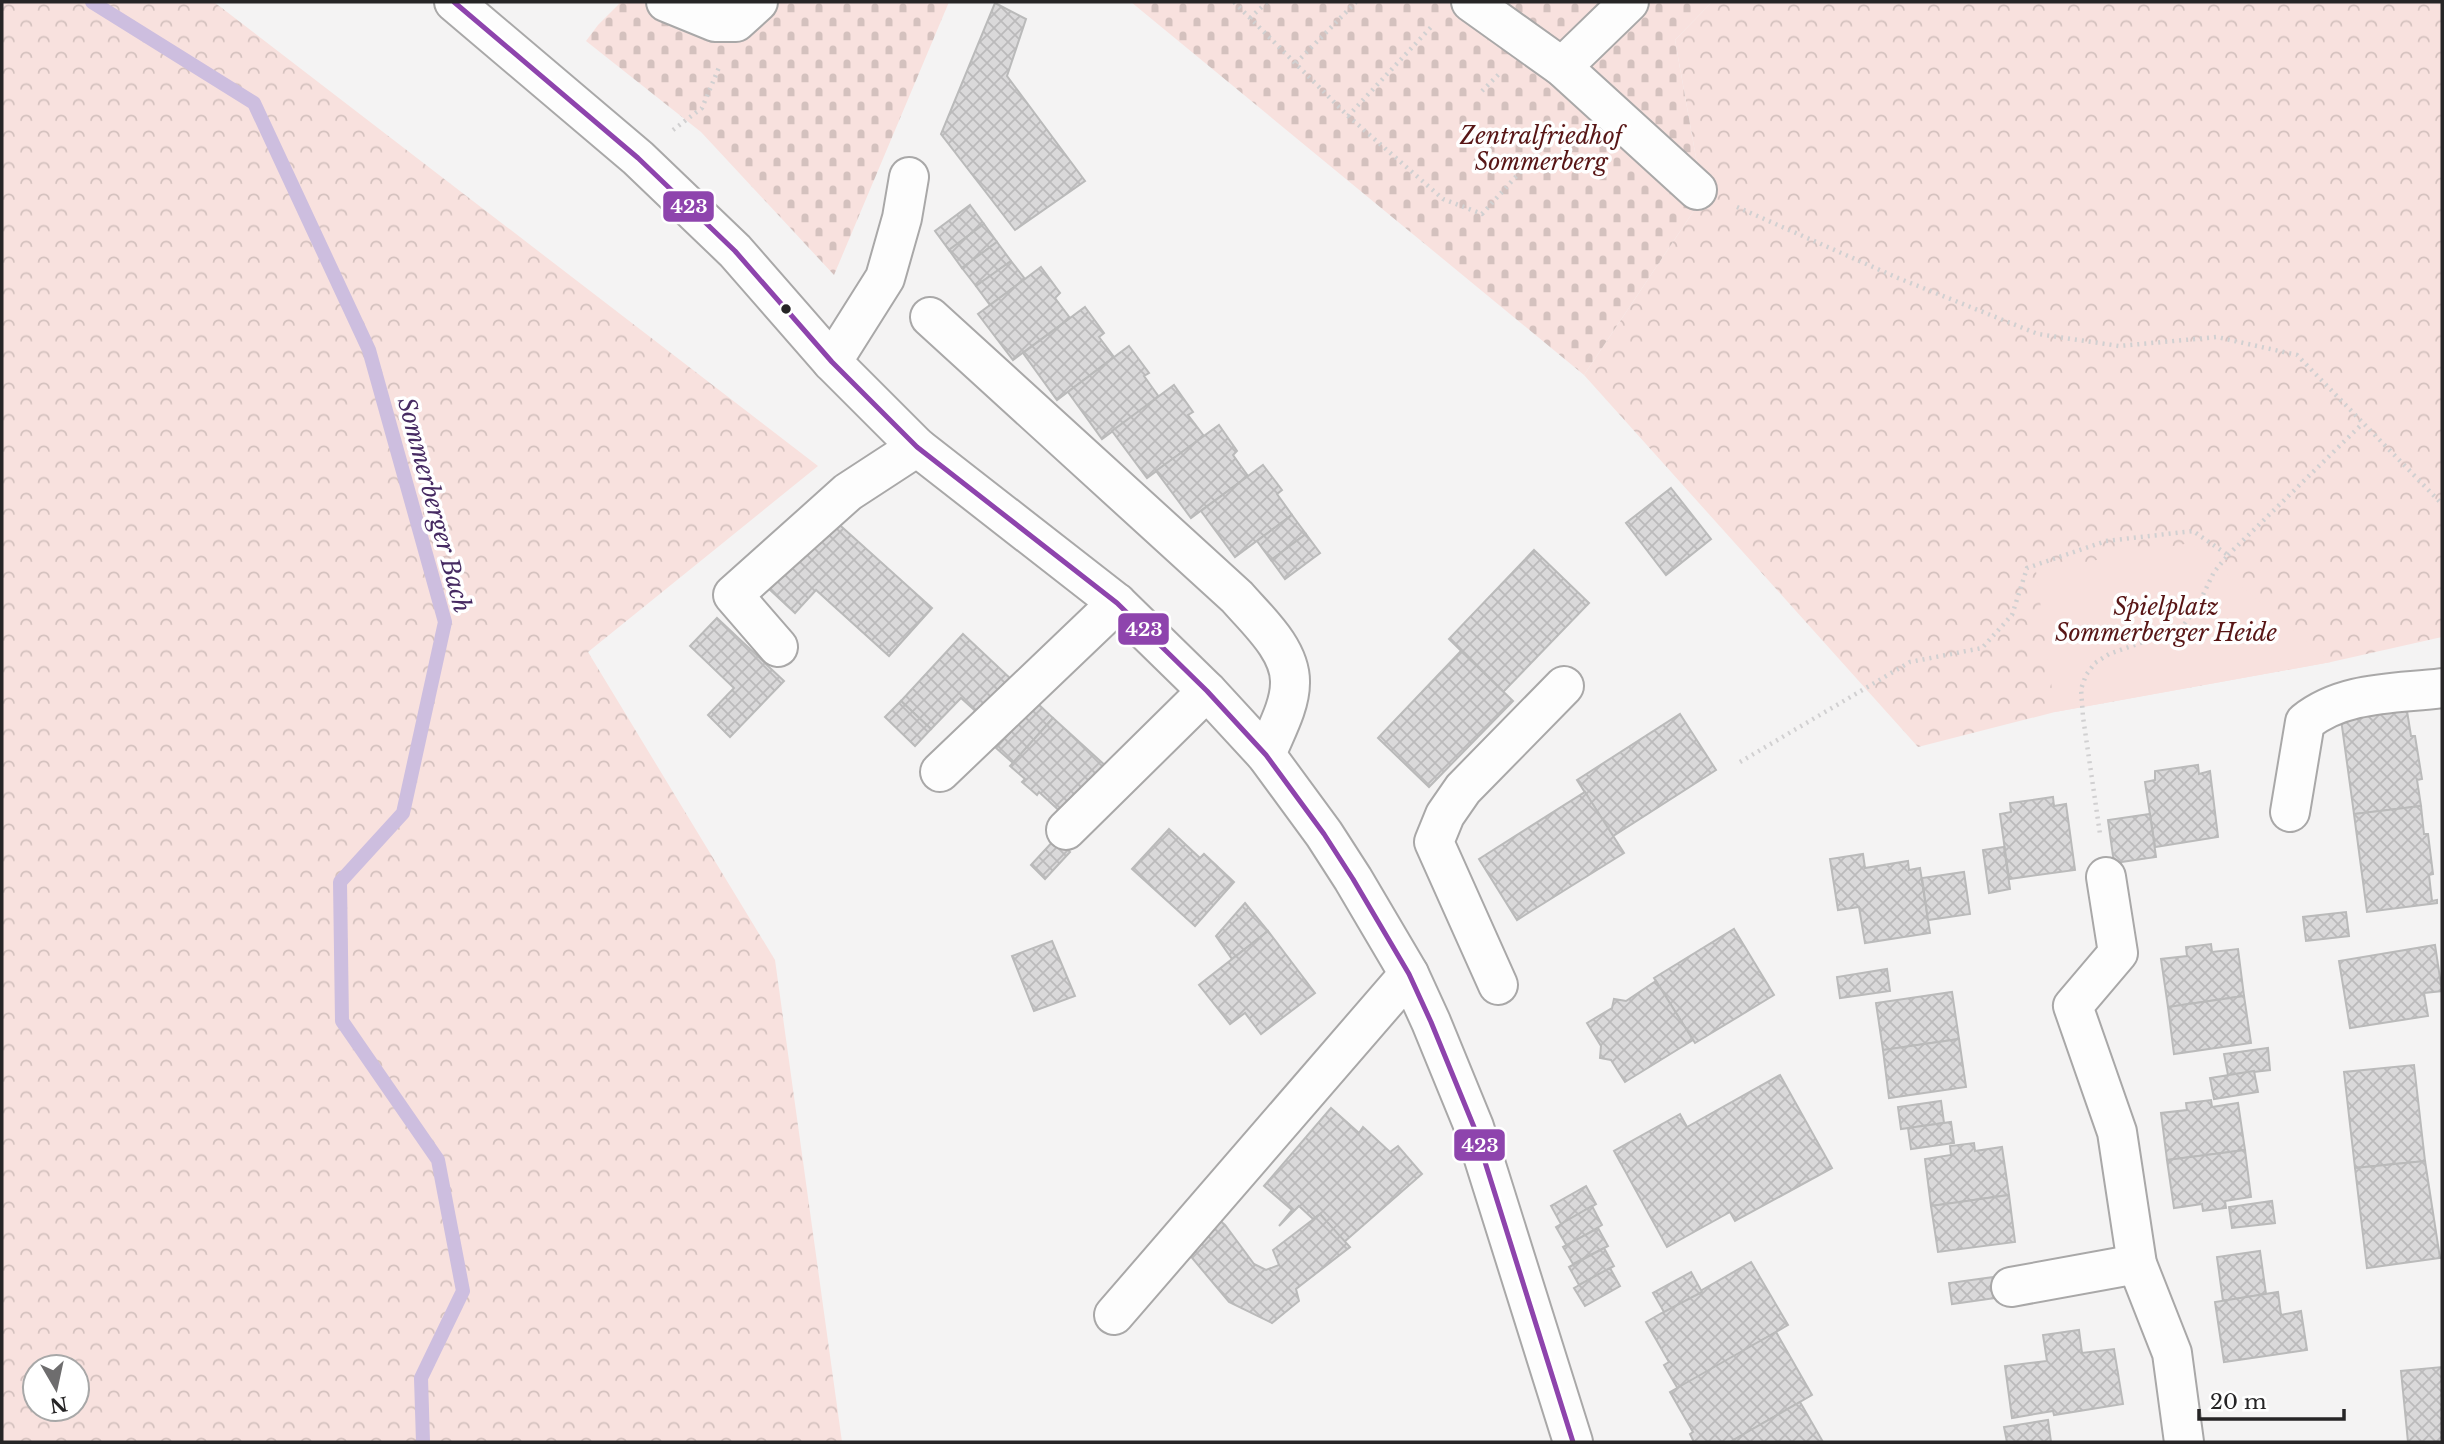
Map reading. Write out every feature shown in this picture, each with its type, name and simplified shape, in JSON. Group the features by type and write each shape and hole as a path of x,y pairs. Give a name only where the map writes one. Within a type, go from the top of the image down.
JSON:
{"street":[{"path":"454,2 638,158 716,232 832,362 917,447 1117,603 1207,691 1266,755 1324,834 1409,974 1474,1127 1573,1442"},
{"path":"666,2 715,22 736,22 758,2"},
{"path":"1471,2 1562,67 1697,190"},
{"path":"1562,67 1629,2"},
{"path":"832,362 885,278 902,218 909,177"},
{"path":"930,317 1237,597 1264,627 1284,657 1290,683 1285,706 1266,755"},
{"path":"778,647 733,595 848,492 917,447"},
{"path":"940,772 1117,603"},
{"path":"1498,985 1434,842 1445,815 1463,789 1564,686"},
{"path":"2290,812 2305,722 2318,712 2348,699 2442,688"},
{"path":"1066,831 1207,691"},
{"path":"2106,877 2118,953 2073,1006 2117,1132 2137,1264 2172,1353 2184,1442"},
{"path":"1114,1315 1409,974"},
{"path":"2011,1287 2137,1264"}],"path":[{"path":"1234,2 1348,116 1443,199 1482,214 1591,94"},
{"path":"1251,18 1267,2"},
{"path":"1296,63 1356,2"},
{"path":"1348,116 1437,21"},
{"path":"702,108 716,76"},
{"path":"1697,190 1898,278 2038,334 2119,346 2217,337 2297,355 2442,504"},
{"path":"2106,877 2083,717 2081,689 2084,682 2095,663 2109,654 2183,626 2197,607 2214,572 2228,555 2362,424"},
{"path":"1740,762 1910,662 1982,648 2012,615 2027,568 2106,541 2193,531 2228,555"}],"green space":[{"path":"2,2 214,2 818,466 588,652 775,960 842,1442 2,1442"},
{"path":"621,2 949,2 834,275 701,132 586,41"},
{"name":"Zentralfriedhof Sommerberg","path":"1131,2 1712,2 1675,40 1703,197 1584,375"},
{"path":"1712,2 2442,2 2442,637 2331,662 2055,712 1918,747 1584,375 1703,197 1675,40"},
{"name":"Spielplatz Sommerberger Heide","path":"2190,543 2331,662 2055,712 2036,571"}],"building":[{"path":"995,3 1026,19 1007,76 1085,181 1015,230 941,134"},
{"path":"970,205 984,224 949,250 935,231"},
{"path":"984,224 997,242 962,268 949,250"},
{"path":"997,242 1011,261 976,286 962,268"},
{"path":"1011,261 1025,279 990,305 976,286"},
{"path":"1041,267 1060,293 1055,298 1070,318 1013,360 978,314"},
{"path":"1085,307 1104,333 1099,337 1114,357 1057,400 1023,353"},
{"path":"1129,346 1149,373 1144,376 1159,397 1102,439 1068,392"},
{"path":"1174,385 1193,412 1188,415 1204,436 1147,478 1112,431"},
{"path":"1219,425 1237,451 1233,455 1248,476 1191,518 1156,471"},
{"path":"1263,465 1282,490 1277,494 1292,515 1235,557 1201,511"},
{"path":"1671,488 1711,539 1666,575 1626,523"},
{"path":"1292,515 1306,534 1271,560 1257,541"},
{"path":"833,519 932,608 889,656 816,590 795,613 769,589"},
{"path":"1306,534 1320,553 1285,579 1271,560"},
{"path":"1534,550 1589,603 1503,692 1449,639"},
{"path":"717,618 784,681 730,737 708,715 734,688 690,646"},
{"path":"963,634 1013,681 980,715 961,698 931,729 901,701"},
{"path":"1461,651 1513,701 1429,787 1378,738"},
{"path":"901,701 931,729 915,746 885,717"},
{"path":"1037,703 1053,718 1013,763 996,748"},
{"path":"2412,708 2412,711 2407,711 2411,736 2415,736 2422,779 2417,780 2421,806 2354,814 2341,719"},
{"path":"1680,714 1716,770 1613,836 1577,780"},
{"path":"1053,718 1108,768 1065,816 1039,792 1037,795 1022,782 1025,779 1010,766"},
{"path":"2198,765 2199,774 2210,771 2218,837 2155,847 2145,782 2155,780 2155,771"},
{"path":"1585,792 1624,853 1517,920 1479,859"},
{"path":"2053,797 2054,806 2066,804 2075,870 2009,879 2000,814 2011,812 2010,803"},
{"path":"2421,806 2433,874 2429,875 2432,901 2437,900 2437,903 2367,912 2354,814"},
{"path":"2150,814 2156,857 2114,863 2108,820"},
{"path":"1169,829 1200,858 1204,854 1234,882 1195,926 1132,869"},
{"path":"1056,838 1070,852 1045,879 1031,865"},
{"path":"2004,847 2010,889 1989,893 1983,850"},
{"path":"1863,854 1865,868 1908,861 1909,870 1920,868 1930,933 1865,943 1859,907 1838,910 1830,859"},
{"path":"1964,872 1970,914 1928,920 1922,878"},
{"path":"1245,903 1268,931 1232,959 1216,936"},
{"path":"2346,912 2349,936 2306,941 2303,917"},
{"path":"1734,929 1774,995 1695,1043 1654,978"},
{"path":"1268,931 1315,993 1261,1034 1245,1013 1230,1024 1199,985"},
{"path":"1052,941 1075,996 1034,1011 1012,956"},
{"path":"2211,944 2212,952 2238,949 2244,996 2168,1007 2161,959 2187,956 2186,947"},
{"path":"2435,945 2442,991 2424,993 2428,1016 2350,1028 2339,961"},
{"path":"1887,969 1890,991 1840,998 1837,977"},
{"path":"1656,981 1693,1040 1625,1082 1611,1060 1600,1058 1601,1046 1587,1023 1612,1008 1614,999 1626,1001"},
{"path":"1952,992 1959,1039 1883,1050 1876,1003"},
{"path":"2244,996 2251,1043 2174,1054 2168,1007"},
{"path":"1959,1039 1966,1087 1889,1098 1883,1050"},
{"path":"2268,1048 2270,1070 2228,1075 2224,1054"},
{"path":"2414,1065 2425,1161 2355,1168 2344,1072"},
{"path":"2254,1071 2258,1092 2214,1099 2210,1078"},
{"path":"1780,1075 1832,1168 1735,1221 1730,1212 1667,1247 1614,1151 1680,1114 1687,1127"},
{"path":"2211,1100 2212,1107 2238,1103 2245,1150 2167,1160 2161,1113 2187,1110 2186,1103"},
{"path":"1941,1101 1944,1123 1901,1129 1898,1107"},
{"path":"1331,1108 1359,1133 1363,1127 1390,1152 1398,1146 1422,1174 1344,1242 1320,1214 1313,1219 1299,1206 1279,1226 1292,1210 1264,1186"},
{"path":"1951,1122 1954,1143 1911,1149 1908,1128"},
{"path":"1974,1143 1975,1151 2002,1147 2009,1195 1931,1206 1925,1159 1951,1155 1950,1146"},
{"path":"2245,1150 2251,1197 2225,1201 2226,1208 2203,1211 2202,1204 2174,1208 2167,1160"},
{"path":"2425,1161 2440,1258 2367,1268 2355,1168"},
{"path":"1586,1186 1596,1204 1561,1224 1551,1206"},
{"path":"2009,1195 2015,1242 1938,1252 1931,1206"},
{"path":"2272,1201 2275,1223 2232,1228 2229,1207"},
{"path":"1592,1206 1602,1225 1567,1246 1556,1227"},
{"path":"1211,1213 1225,1225 1254,1264 1266,1270 1279,1265 1273,1250 1320,1214 1350,1247 1296,1289 1299,1301 1272,1323 1229,1302 1183,1247"},
{"path":"1598,1228 1608,1246 1573,1264 1563,1247"},
{"path":"1604,1248 1614,1266 1579,1285 1569,1267"},
{"path":"2260,1251 2266,1294 2223,1301 2217,1257"},
{"path":"1751,1262 1788,1325 1678,1389 1664,1365 1669,1362 1646,1322"},
{"path":"1610,1268 1620,1286 1585,1306 1574,1288"},
{"path":"1691,1272 1702,1292 1664,1312 1653,1293"},
{"path":"1994,1277 1996,1298 1952,1304 1949,1283"},
{"path":"2278,1292 2281,1315 2301,1311 2307,1350 2224,1362 2215,1302"},
{"path":"2079,1330 2082,1353 2114,1349 2123,1404 2054,1415 2053,1411 2012,1418 2005,1366 2047,1361 2043,1335"},
{"path":"1776,1332 1812,1395 1730,1442 1694,1442 1690,1434 1693,1432 1670,1392"},
{"path":"2442,1367 2442,1442 2408,1442 2401,1371"},
{"path":"1800,1402 1823,1442 1730,1442"},
{"path":"2048,1420 2051,1442 2007,1442 2004,1427"}],"waterway":[{"name":"Sommerberger Bach","path":"92,2 254,103 369,350 445,622 403,813 340,882 342,1021 438,1160 463,1291 421,1378 423,1442"}],"transit line":[{"name":"423","path":"454,2 638,158 735,251 832,362 917,447 1117,603 1207,691 1266,755 1324,834 1353,879 1409,974 1431,1022 1474,1127 1573,1442"}]}
